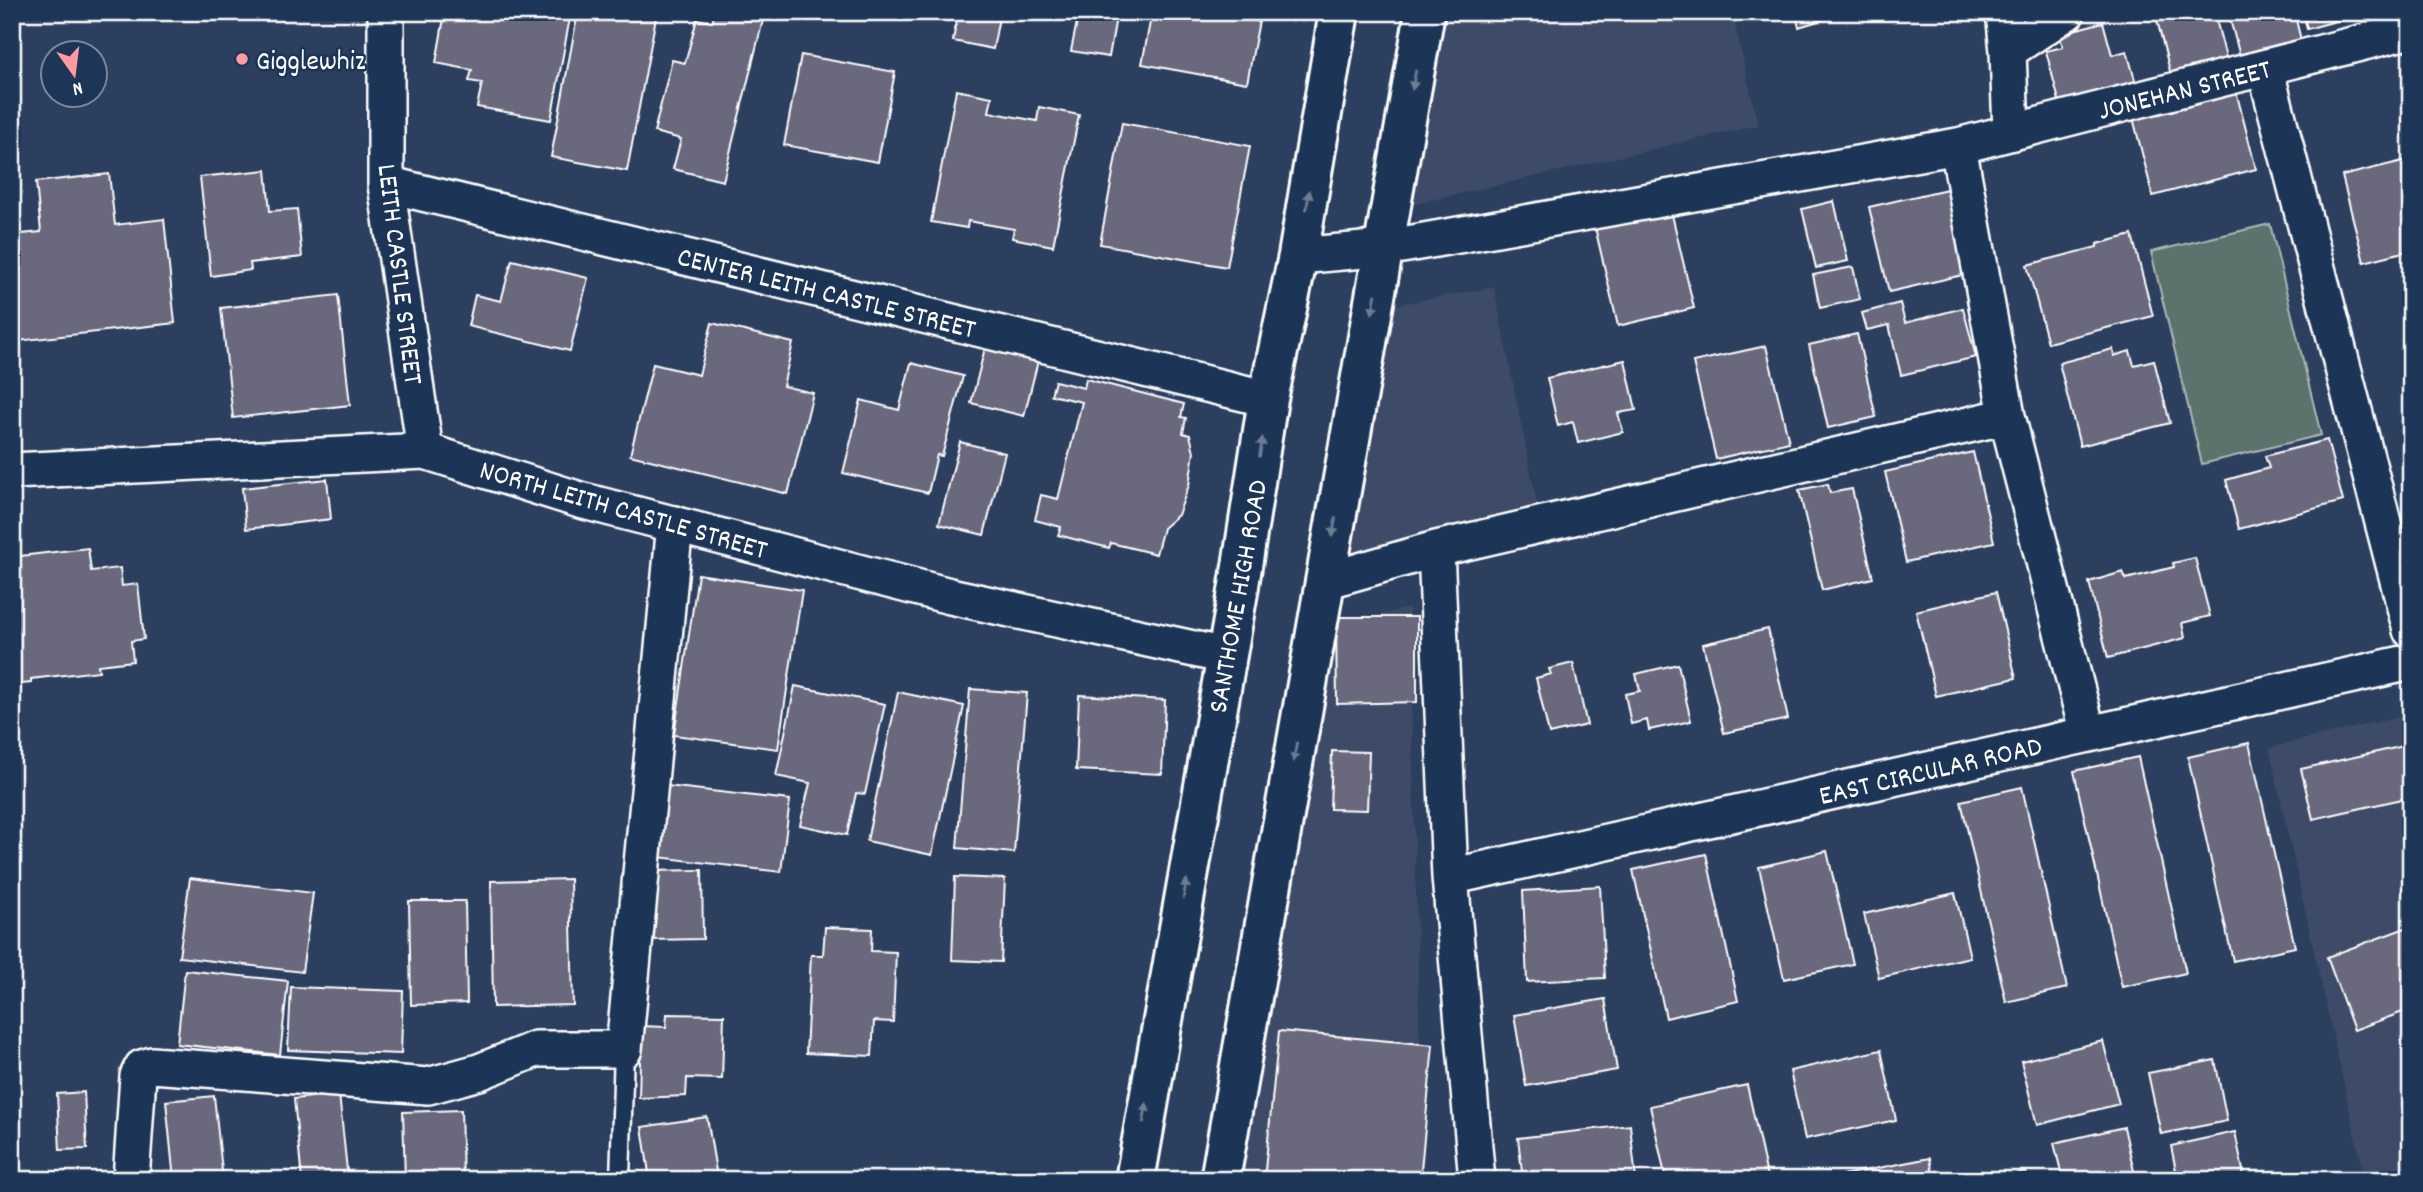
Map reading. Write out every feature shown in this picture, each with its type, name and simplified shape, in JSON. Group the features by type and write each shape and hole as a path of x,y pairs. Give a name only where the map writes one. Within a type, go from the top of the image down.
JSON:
{"main road":[{"name":"SANTHOME HIGH ROAD","path":"1135,1180 1238,592 1268,399 1298,256 1339,12"},
{"path":"1220,1180 1425,12"}],"street":[{"name":"LEITH CASTLE STREET","path":"386,12 386,184 425,452"},
{"path":"2004,12 2011,132"},
{"path":"2008,51 2067,12"},
{"name":"JONEHAN STREET","path":"1298,256 1384,248 1958,146 2411,30"},
{"path":"2265,68 2411,631"},
{"path":"1958,146 2007,416 2088,734"},
{"name":"CENTER LEITH CASTLE STREET","path":"386,184 1268,399"},
{"path":"1325,581 1436,548 2007,416"},
{"name":"NORTH LEITH CASTLE STREET","path":"12,471 425,452 580,500 950,596 1226,656"},
{"path":"131,1180 138,1076 142,1068 152,1065 428,1086 479,1072 536,1049 624,1049 675,524"},
{"path":"1436,548 1450,877 1477,1180"},
{"name":"EAST CIRCULAR ROAD","path":"1450,877 2411,662"}],"lane":[{"path":"620,1180 624,1049"}],"shaded area":[{"path":"1433,12 1732,12 1758,125 1389,210"},
{"path":"1494,287 1539,514 1345,557 1379,308"},
{"path":"1409,608 1423,1180 1235,1180 1297,633"},
{"path":"2411,714 2411,1180 2365,1180 2269,748"}],"green space":[{"path":"2270,224 2321,435 2202,464 2151,252"}],"building":[{"path":"445,12 571,12 551,120 477,107 482,83 469,81 472,70 436,63"},
{"path":"578,12 657,12 627,171 551,157"},
{"path":"715,12 747,12 764,16 723,181 673,169 681,139 654,132 672,60 685,63 697,19 712,22"},
{"path":"814,12 854,12 853,19"},
{"path":"958,12 1000,12 993,49 953,41"},
{"path":"1079,12 1117,12 1109,57 1071,51"},
{"path":"1152,12 1209,12 1259,21 1247,83 1142,64"},
{"path":"1795,12 1848,12 1799,27"},
{"path":"2155,12 2214,12 2228,65 2172,79"},
{"path":"2228,12 2294,12 2301,40 2240,56"},
{"path":"2303,12 2353,12 2354,16 2307,29"},
{"path":"2103,22 2112,55 2127,51 2138,91 2062,112 2046,51 2063,47 2059,34"},
{"path":"801,55 895,72 878,162 784,145"},
{"path":"2235,87 2256,169 2153,196 2131,110 2157,104 2159,114 2213,100 2212,93"},
{"path":"956,90 992,97 989,112 1037,121 1039,107 1079,115 1053,246 1012,238 1014,229 968,221 967,228 931,222"},
{"path":"1122,123 1250,146 1227,267 1100,244"},
{"path":"2411,159 2411,250 2364,262 2342,176"},
{"path":"266,170 270,211 297,209 302,257 250,263 251,270 211,276 200,177"},
{"path":"109,174 115,225 164,219 175,323 18,341 12,286 12,235 41,232 36,182"},
{"path":"1947,189 1967,274 1889,292 1869,207"},
{"path":"1834,201 1848,261 1816,268 1802,209"},
{"path":"1670,206 1694,308 1618,326 1594,223"},
{"path":"2132,235 2153,316 2048,343 2027,265"},
{"path":"512,260 588,278 570,351 468,326 475,295 501,301"},
{"path":"1853,267 1860,299 1820,308 1813,275"},
{"path":"338,295 350,405 233,418 221,308"},
{"path":"1900,303 1905,323 1963,308 1976,357 1901,375 1889,325 1867,330 1862,313"},
{"path":"712,323 793,343 783,386 813,393 788,494 630,455 653,364 699,375"},
{"path":"1857,334 1876,417 1828,428 1809,345"},
{"path":"986,344 1039,357 1024,416 971,403"},
{"path":"1766,346 1789,442 1716,459 1693,362"},
{"path":"2113,349 2114,356 2130,351 2134,365 2154,360 2170,423 2080,446 2059,363"},
{"path":"1625,360 1636,410 1618,413 1623,432 1578,443 1573,422 1558,426 1547,378"},
{"path":"911,363 963,376 942,456 937,455 928,493 843,473 861,400 899,410"},
{"path":"1086,379 1184,404 1181,417 1186,418 1183,433 1190,435 1194,452 1189,485 1178,515 1163,528 1156,554 1111,543 1109,548 1058,535 1061,527 1035,520 1041,495 1058,499 1082,402 1051,395 1055,381 1084,388"},
{"path":"2327,440 2343,501 2239,529 2226,480 2269,468 2265,456"},
{"path":"960,442 1005,453 984,535 939,524"},
{"path":"1973,452 1994,542 1906,562 1885,472"},
{"path":"327,479 331,519 246,529 242,488"},
{"path":"1828,484 1830,493 1852,489 1873,578 1822,590 1799,490"},
{"path":"88,548 91,571 120,568 122,586 138,584 144,639 131,641 133,661 98,665 99,671 31,679 31,683 12,685 12,557"},
{"path":"2195,558 2210,616 2182,623 2185,638 2108,658 2089,582 2123,572 2126,579 2174,567 2173,563"},
{"path":"698,574 802,590 778,749 674,735"},
{"path":"1996,592 2016,678 1936,696 1916,611"},
{"path":"1336,617 1417,617 1417,702 1337,704"},
{"path":"1768,629 1788,719 1724,733 1703,644"},
{"path":"1573,663 1587,725 1549,734 1536,678 1551,674 1549,669"},
{"path":"1678,664 1691,721 1649,730 1647,720 1631,724 1625,694 1640,691 1636,674"},
{"path":"795,686 885,704 865,794 856,793 847,835 800,825 810,783 776,776"},
{"path":"970,689 1027,693 1014,853 957,848"},
{"path":"898,692 964,706 932,855 867,841"},
{"path":"1079,695 1165,700 1162,774 1076,770"},
{"path":"2249,743 2295,947 2233,961 2188,757"},
{"path":"2404,746 2411,778 2411,797 2313,819 2301,769"},
{"path":"1332,751 1369,752 1367,810 1330,809"},
{"path":"2138,757 2186,973 2122,987 2074,771"},
{"path":"667,786 790,800 781,872 658,857"},
{"path":"2022,787 2067,988 2006,1002 1961,801"},
{"path":"1827,851 1853,964 1784,979 1759,867"},
{"path":"1706,854 1738,1001 1666,1018 1633,870"},
{"path":"702,870 703,939 648,940 646,871"},
{"path":"955,877 1005,879 1001,962 952,960"},
{"path":"190,878 313,893 302,972 179,957"},
{"path":"570,879 573,1005 493,1007 491,881"},
{"path":"1600,886 1605,978 1527,982 1523,891"},
{"path":"1955,893 1970,957 1879,978 1864,914"},
{"path":"409,901 465,901 467,1003 411,1005"},
{"path":"2411,926 2411,1009 2354,1030 2327,957"},
{"path":"825,927 872,929 871,951 896,952 893,1022 874,1021 872,1056 806,1053 811,955 823,955"},
{"path":"185,970 288,981 280,1055 177,1044"},
{"path":"291,987 403,991 401,1054 288,1050"},
{"path":"1605,999 1617,1070 1526,1086 1514,1015"},
{"path":"667,1014 724,1015 722,1079 687,1078 686,1096 639,1098 641,1026 666,1027"},
{"path":"1279,1031 1433,1045 1420,1180 1264,1180"},
{"path":"2103,1041 2119,1104 2037,1125 2021,1061"},
{"path":"1881,1050 1896,1120 1805,1139 1790,1071"},
{"path":"2215,1060 2227,1121 2161,1134 2148,1073"},
{"path":"1747,1085 1768,1180 1666,1180 1650,1106"},
{"path":"84,1092 87,1149 60,1150 57,1094"},
{"path":"339,1094 348,1180 302,1180 294,1099"},
{"path":"214,1096 223,1180 174,1180 166,1101"},
{"path":"461,1110 463,1180 405,1180 403,1112"},
{"path":"707,1117 717,1177 698,1180 650,1180 642,1127"},
{"path":"1630,1125 1636,1180 1523,1180 1518,1138"},
{"path":"2124,1127 2136,1180 2063,1180 2054,1143"},
{"path":"2235,1132 2245,1180 2178,1180 2171,1146"},
{"path":"1930,1158 1934,1180 1843,1180 1842,1175"},
{"path":"2026,1172 2028,1180 1983,1180"}],"place":[{"name":"Gigglewhiz","path":"242,59"}]}
